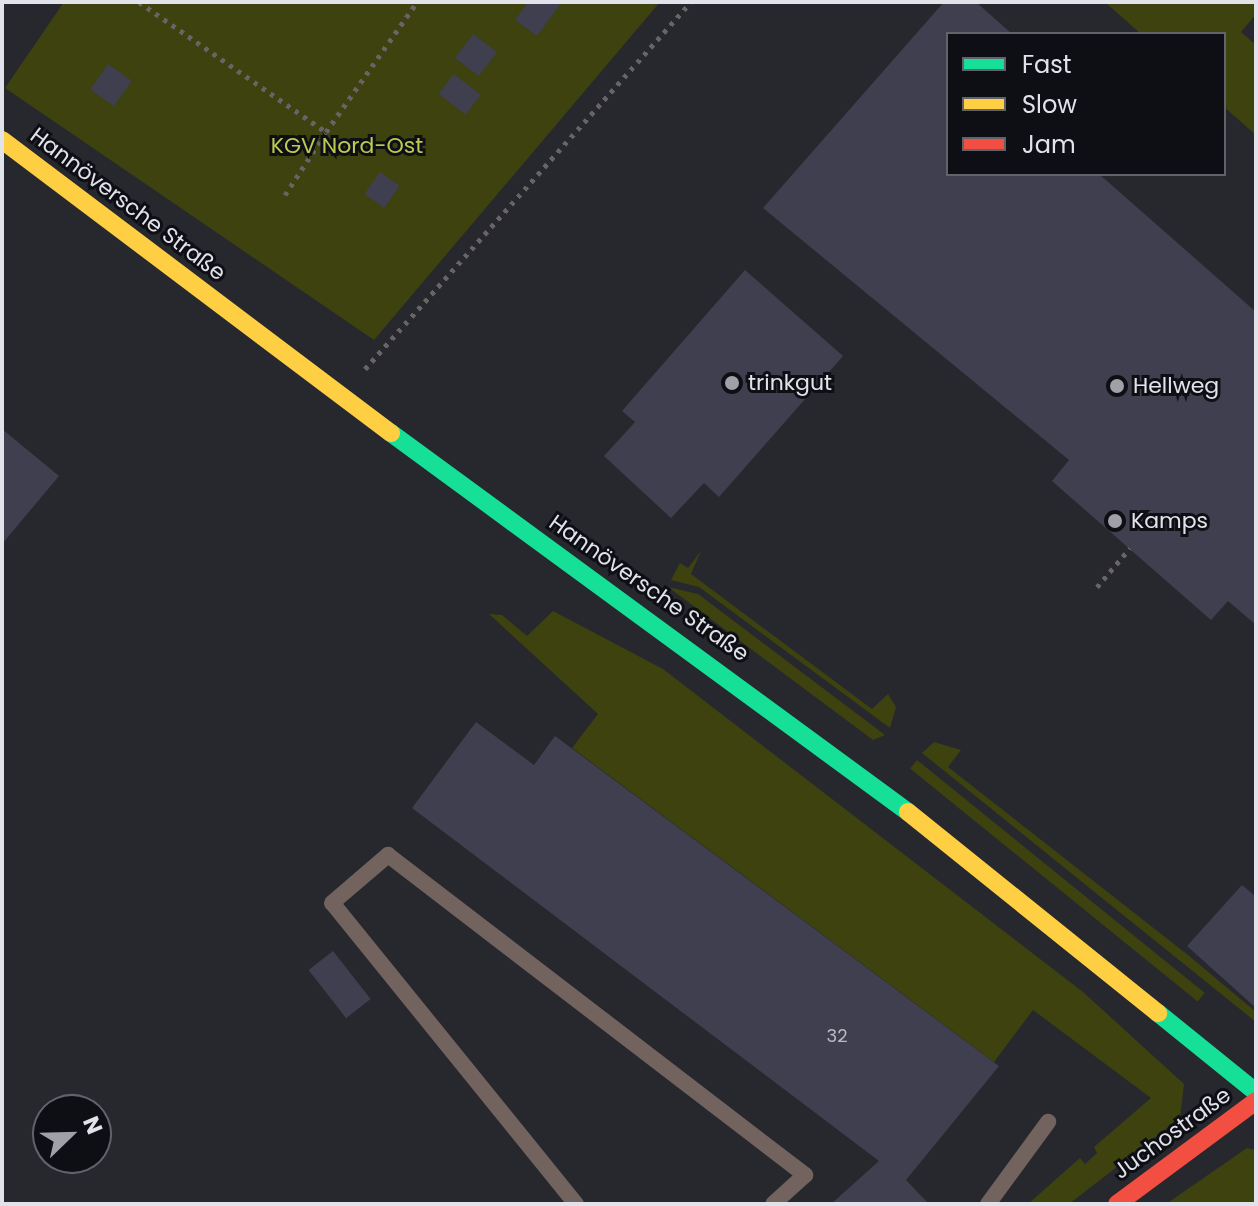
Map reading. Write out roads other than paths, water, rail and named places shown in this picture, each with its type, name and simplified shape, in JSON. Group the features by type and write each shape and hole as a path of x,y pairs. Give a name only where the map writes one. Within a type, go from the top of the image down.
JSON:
{"main road":[{"name":"Hannöversche Straße","path":"2,140 342,395 857,770 1256,1092"},
{"name":"Juchostraße","path":"1117,1204 1256,1101"}],"lane":[{"path":"576,1204 332,903 388,855 805,1175 773,1204"},
{"path":"988,1204 1048,1122"}],"place":[{"name":"trinkgut","path":"732,383"},
{"name":"Hellweg","path":"1117,386"},
{"name":"Kamps","path":"1115,521"}],"park label":[{"name":"KGV Nord-Ost","path":"347,146"}]}
